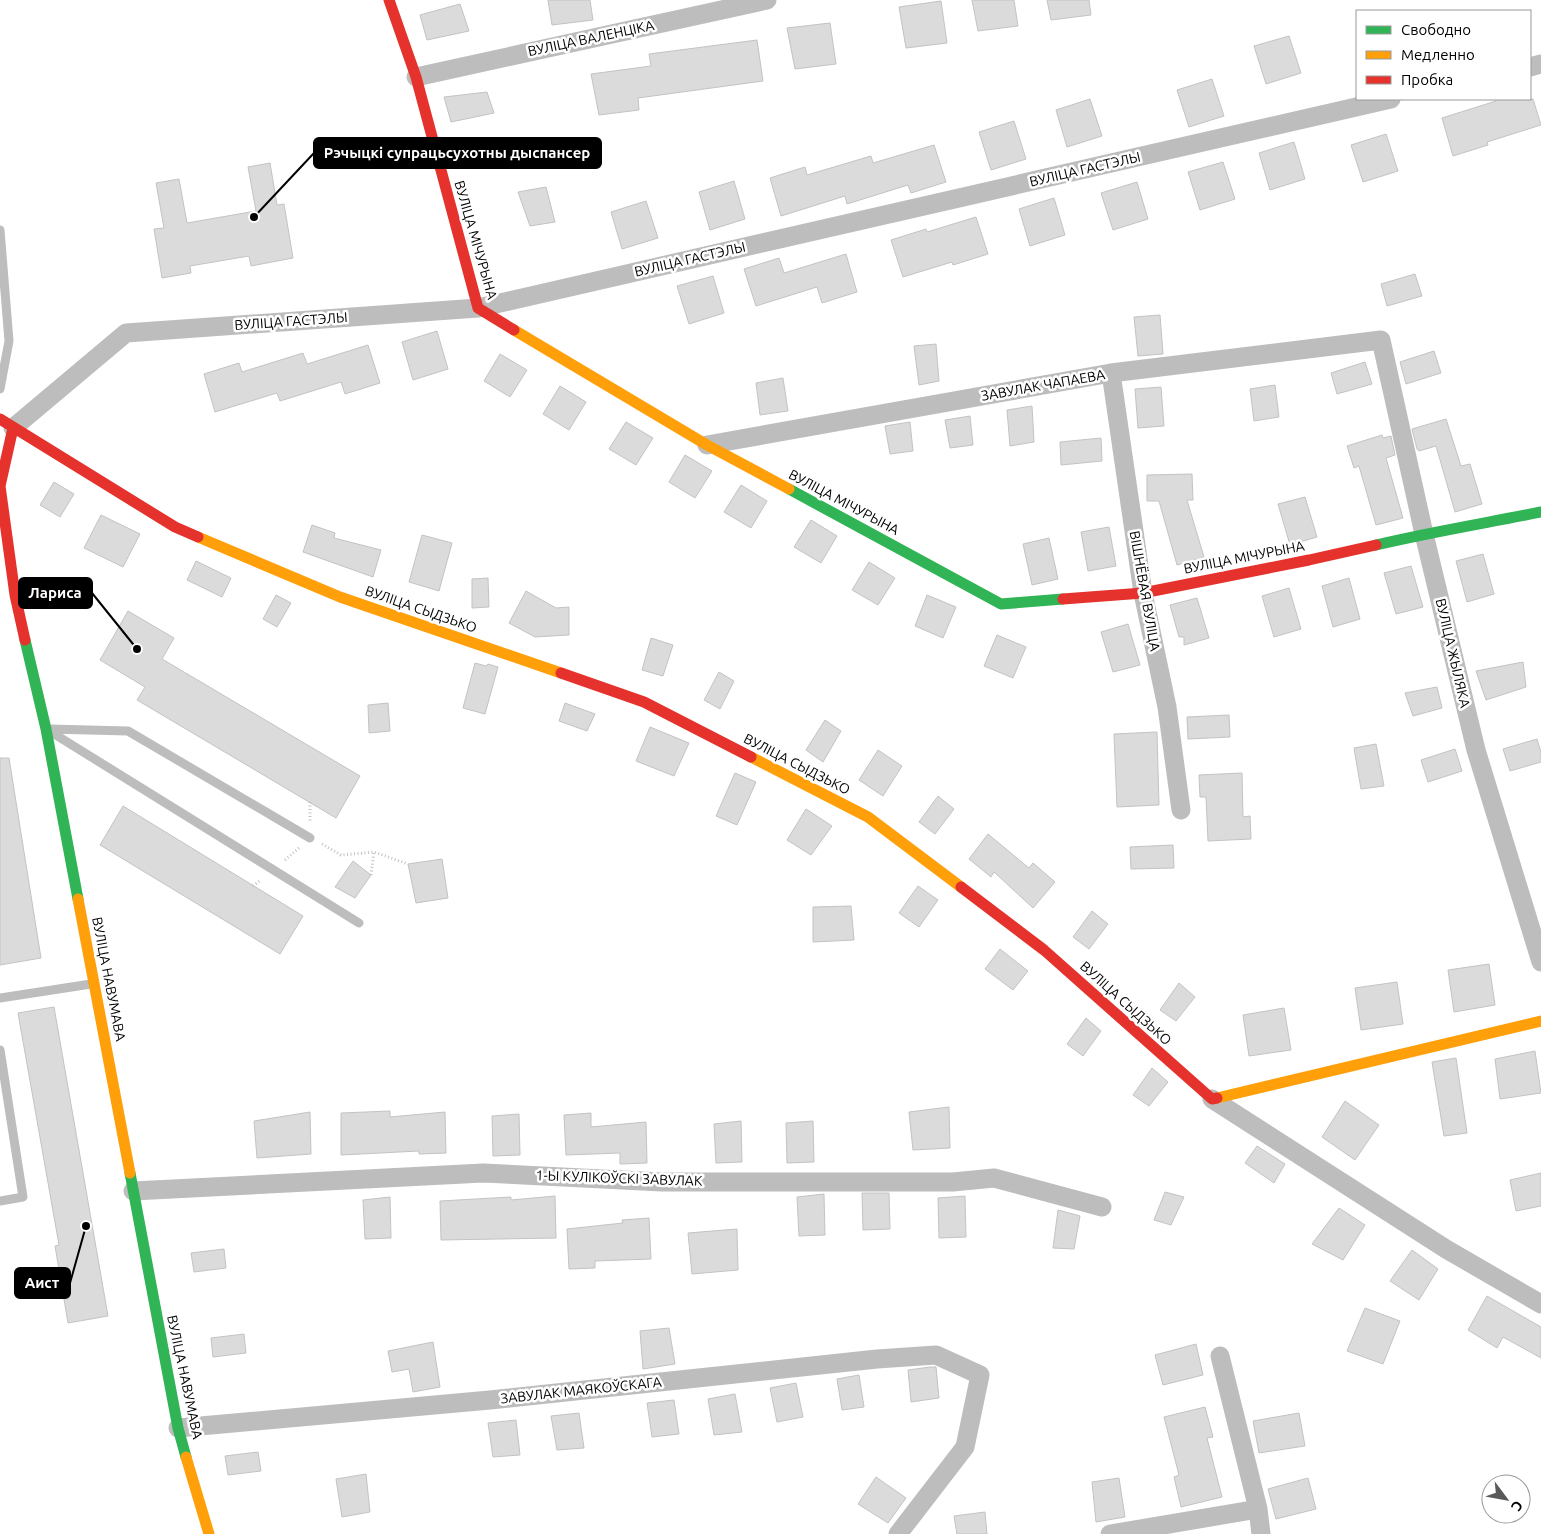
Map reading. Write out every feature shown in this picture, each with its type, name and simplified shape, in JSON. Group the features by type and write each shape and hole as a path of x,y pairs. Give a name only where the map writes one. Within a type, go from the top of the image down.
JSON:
{"street":[{"name":"ВУЛІЦА МІЧУРЫНА","path":"390,0 416,77 478,308 708,446 1001,604 1144,593 1309,560 1424,534 1541,512"},
{"name":"ВУЛІЦА ВАЛЕНЦІКА","path":"416,77 767,0"},
{"name":"ВУЛІЦА ГАСТЭЛЫ","path":"6,424 126,333 478,308 1387,100"},
{"name":"ЗАВУЛАК ЧАПАЕВА","path":"708,446 1111,373 1381,340"},
{"name":"ВУЛІЦА ЖЫЛЯКА","path":"1381,340 1424,534 1476,750 1541,962"},
{"name":"ВІШНЁВАЯ ВУЛІЦА","path":"1111,373 1144,593 1167,707 1182,810"},
{"name":"ВУЛІЦА НАВУМАВА","path":"6,424 0,486 7,596 46,729 178,1428 209,1534"},
{"name":"ВУЛІЦА СЫДЗЬКО","path":"6,424 175,527 340,597 644,702 868,817 1044,950 1212,1099"},
{"path":"1212,1099 1541,1021"},
{"path":"1212,1099 1446,1249 1541,1304"},
{"name":"1-Ы КУЛІКОЎСКІ ЗАВУЛАК","path":"133,1191 484,1173 662,1182 952,1182 994,1178 1102,1207"},
{"name":"ЗАВУЛАК МАЯКОЎСКАГА","path":"178,1428 490,1400 877,1359 936,1355 980,1374 965,1447 898,1534"},
{"path":"1220,1356 1258,1509 1261,1534"},
{"path":"1110,1534 1258,1509"}],"lane":[{"path":"0,230 9,341 0,389"},
{"path":"46,729 128,731 310,838"},
{"path":"46,729 359,923"},
{"path":"0,998 94,983"},
{"path":"0,1050 23,1197 0,1201"}],"path":[{"path":"253,886 310,838 310,802"},
{"path":"310,838 341,855 374,852 408,864"},
{"path":"371,875 374,852"}],"building":[{"path":"548,0 590,0 593,20 552,25"},
{"path":"972,0 1014,0 1018,26 978,31"},
{"path":"1047,0 1089,0 1091,15 1051,20"},
{"path":"941,1 947,43 906,48 899,7"},
{"path":"460,4 469,31 427,40 420,15"},
{"path":"830,23 836,64 795,69 787,28"},
{"path":"1289,36 1301,73 1266,84 1254,46"},
{"path":"757,40 763,81 638,98 639,110 599,115 591,74 651,66 649,54"},
{"path":"1212,79 1224,116 1189,127 1177,90"},
{"path":"487,92 494,113 451,122 444,97"},
{"path":"1090,99 1102,136 1067,147 1056,110"},
{"path":"1533,99 1541,125 1487,142 1488,145 1453,156 1442,118 1496,101"},
{"path":"1014,121 1026,159 991,170 979,132"},
{"path":"1386,134 1398,171 1363,182 1351,145"},
{"path":"1294,142 1305,179 1270,190 1259,153"},
{"path":"934,145 946,182 911,193 908,185 847,204 845,196 781,216 770,178 805,167 807,175 871,156 873,163"},
{"path":"1223,162 1235,199 1200,210 1188,172"},
{"path":"270,163 277,205 284,204 293,258 251,266 249,256 190,266 191,273 162,278 154,229 164,228 156,183 179,179 187,223 256,211 248,167"},
{"path":"734,181 745,219 710,230 699,192"},
{"path":"1137,182 1148,219 1113,230 1101,193"},
{"path":"546,187 555,222 530,226 518,192"},
{"path":"1054,198 1065,235 1030,246 1019,209"},
{"path":"646,201 658,238 622,249 611,212"},
{"path":"976,217 988,254 953,265 952,262 903,277 891,240 926,229 927,232"},
{"path":"846,254 857,292 822,303 817,287 756,306 744,269 779,258 784,273"},
{"path":"1415,274 1422,296 1387,306 1381,284"},
{"path":"713,276 724,313 689,324 677,286"},
{"path":"1160,315 1163,354 1138,356 1134,317"},
{"path":"437,331 448,369 413,380 402,342"},
{"path":"936,344 939,381 919,385 914,346"},
{"path":"368,345 380,383 345,394 341,382 280,401 277,393 215,412 204,374 239,363 242,372 303,353 307,364"},
{"path":"1434,351 1441,373 1406,384 1400,362"},
{"path":"500,354 527,370 510,397 484,381"},
{"path":"1365,362 1372,384 1337,394 1331,373"},
{"path":"783,378 788,411 760,415 756,383"},
{"path":"1275,385 1279,417 1254,421 1250,389"},
{"path":"560,386 586,402 569,430 543,414"},
{"path":"1161,387 1164,426 1138,428 1135,389"},
{"path":"1032,406 1034,442 1010,446 1007,410"},
{"path":"970,416 973,445 950,448 945,420"},
{"path":"1446,419 1461,466 1470,464 1482,504 1455,512 1436,446 1419,451 1412,429"},
{"path":"626,422 653,438 636,465 609,449"},
{"path":"910,422 913,451 890,454 885,426"},
{"path":"1382,435 1383,438 1391,436 1395,455 1386,458 1403,518 1376,525 1359,466 1354,468 1347,446"},
{"path":"1101,438 1102,461 1061,465 1060,442"},
{"path":"685,455 712,471 695,498 669,482"},
{"path":"1192,474 1193,500 1187,500 1204,557 1177,565 1159,501 1147,501 1147,475"},
{"path":"54,482 74,494 60,517 40,505"},
{"path":"741,485 767,501 751,528 724,512"},
{"path":"1305,497 1317,537 1290,545 1278,504"},
{"path":"101,515 140,534 123,567 84,548"},
{"path":"811,520 837,536 821,563 794,547"},
{"path":"312,525 335,533 334,538 381,550 373,577 303,552"},
{"path":"1109,527 1116,566 1088,571 1081,532"},
{"path":"422,535 452,543 439,591 409,582"},
{"path":"1049,538 1058,579 1032,585 1023,544"},
{"path":"1483,554 1494,594 1467,602 1456,561"},
{"path":"196,561 231,578 222,597 187,580"},
{"path":"869,562 895,578 878,605 852,590"},
{"path":"1411,566 1423,607 1396,614 1384,573"},
{"path":"488,578 489,607 472,608 472,579"},
{"path":"1349,578 1360,619 1333,627 1322,586"},
{"path":"1289,588 1301,629 1274,637 1262,596"},
{"path":"526,591 556,608 569,607 569,635 535,637 509,623"},
{"path":"276,595 291,603 277,627 263,619"},
{"path":"927,595 956,607 943,638 915,626"},
{"path":"1197,598 1209,638 1184,645 1184,637 1179,637 1170,605"},
{"path":"128,611 174,638 162,659 360,776 336,818 137,700 145,687 100,660"},
{"path":"1128,624 1140,665 1113,672 1101,632"},
{"path":"997,635 1026,647 1013,678 984,666"},
{"path":"651,638 673,645 663,676 642,670"},
{"path":"1523,662 1526,687 1486,700 1476,671"},
{"path":"475,663 498,667 485,714 463,708"},
{"path":"719,672 734,681 720,709 704,700"},
{"path":"1437,687 1442,708 1413,716 1405,693"},
{"path":"388,703 390,731 369,733 368,705"},
{"path":"565,703 595,714 587,731 559,721"},
{"path":"1229,715 1230,737 1188,739 1187,717"},
{"path":"825,720 841,731 823,762 806,750"},
{"path":"650,727 689,743 674,776 636,761"},
{"path":"1157,732 1159,805 1117,807 1114,734"},
{"path":"1537,739 1541,752 1541,762 1510,771 1503,749"},
{"path":"1376,744 1384,786 1361,789 1354,748"},
{"path":"1455,749 1462,771 1428,782 1421,760"},
{"path":"878,750 902,766 883,796 859,780"},
{"path":"0,758 9,758 41,958 0,965"},
{"path":"735,773 756,782 737,825 716,816"},
{"path":"1242,773 1243,817 1250,816 1251,839 1208,841 1206,797 1200,797 1199,775"},
{"path":"938,796 954,809 935,834 919,822"},
{"path":"123,806 303,916 280,954 100,845"},
{"path":"806,809 832,826 811,855 787,840"},
{"path":"988,834 1029,868 1033,863 1055,882 1033,908 994,872 991,877 969,859"},
{"path":"1173,845 1174,868 1131,869 1130,847"},
{"path":"442,859 448,898 416,903 408,864"},
{"path":"353,861 371,875 355,898 335,887"},
{"path":"918,886 938,900 919,927 899,913"},
{"path":"851,906 854,940 813,942 813,907"},
{"path":"1092,911 1108,924 1089,949 1073,937"},
{"path":"1000,949 1028,971 1013,990 985,969"},
{"path":"1489,964 1495,1005 1454,1012 1448,970"},
{"path":"1397,982 1403,1024 1361,1030 1355,988"},
{"path":"1179,983 1195,997 1176,1021 1160,1010"},
{"path":"54,1007 108,1316 68,1323 55,1246 59,1245 18,1013"},
{"path":"1284,1008 1291,1050 1249,1056 1243,1015"},
{"path":"1086,1018 1101,1031 1083,1056 1067,1044"},
{"path":"1535,1051 1541,1093 1500,1099 1495,1059"},
{"path":"1456,1058 1467,1133 1444,1136 1432,1062"},
{"path":"1152,1068 1168,1082 1149,1106 1133,1095"},
{"path":"1345,1101 1379,1125 1355,1160 1322,1137"},
{"path":"949,1107 950,1148 913,1150 909,1112"},
{"path":"390,1111 390,1117 445,1112 446,1153 419,1154 419,1151 341,1155 341,1113"},
{"path":"310,1112 311,1154 257,1158 254,1121"},
{"path":"591,1113 591,1127 646,1122 647,1163 620,1164 620,1153 566,1155 564,1115"},
{"path":"519,1114 520,1155 493,1156 492,1116"},
{"path":"741,1121 742,1162 716,1163 714,1124"},
{"path":"813,1121 814,1162 787,1163 786,1123"},
{"path":"1257,1146 1285,1164 1274,1183 1245,1163"},
{"path":"1541,1173 1541,1206 1516,1211 1510,1180"},
{"path":"1165,1192 1184,1197 1171,1225 1154,1220"},
{"path":"862,1193 889,1193 890,1229 863,1230"},
{"path":"824,1194 825,1235 799,1236 797,1197"},
{"path":"555,1196 556,1238 441,1240 440,1201 511,1197 511,1200"},
{"path":"965,1196 966,1237 939,1238 938,1198"},
{"path":"390,1197 391,1238 365,1239 363,1200"},
{"path":"1339,1208 1365,1225 1343,1260 1312,1244"},
{"path":"1058,1210 1080,1216 1074,1249 1053,1248"},
{"path":"649,1218 651,1259 595,1261 595,1268 569,1269 567,1229 623,1223 622,1220"},
{"path":"737,1229 738,1270 692,1274 688,1233"},
{"path":"224,1249 226,1268 194,1272 191,1253"},
{"path":"1412,1250 1438,1269 1419,1300 1390,1281"},
{"path":"1487,1296 1541,1327 1541,1358 1503,1337 1497,1348 1468,1330"},
{"path":"1365,1308 1400,1321 1383,1364 1347,1351"},
{"path":"669,1328 675,1364 643,1369 640,1331"},
{"path":"244,1334 246,1353 213,1357 211,1338"},
{"path":"433,1342 440,1387 413,1392 409,1369 392,1372 388,1351"},
{"path":"1196,1344 1203,1375 1163,1385 1155,1355"},
{"path":"936,1367 939,1398 911,1402 908,1370"},
{"path":"859,1375 864,1407 842,1410 837,1379"},
{"path":"796,1383 803,1417 777,1422 770,1388"},
{"path":"735,1394 742,1432 714,1435 708,1399"},
{"path":"674,1400 679,1434 652,1437 647,1403"},
{"path":"1205,1407 1213,1437 1207,1438 1222,1497 1181,1507 1174,1477 1179,1475 1164,1417"},
{"path":"579,1413 584,1448 557,1450 551,1416"},
{"path":"1299,1413 1305,1446 1259,1453 1253,1421"},
{"path":"516,1420 520,1455 493,1457 488,1423"},
{"path":"258,1452 261,1471 228,1475 225,1456"},
{"path":"366,1474 370,1512 342,1517 336,1479"},
{"path":"876,1477 906,1498 888,1523 858,1504"},
{"path":"1119,1478 1125,1517 1096,1522 1092,1482"},
{"path":"1308,1478 1316,1509 1276,1519 1268,1489"},
{"path":"985,1512 987,1534 957,1534 954,1516"}],"traffic: fast":[{"path":"789,489 1001,604 1063,599"},
{"path":"1376,545 1541,512"},
{"path":"25,640 46,729 78,899"},
{"path":"130,1173 178,1428 186,1457"}],"traffic: slow":[{"path":"514,330 707,445 789,489"},
{"path":"198,537 340,597 561,673"},
{"path":"751,757 868,817 961,887"},
{"path":"78,899 130,1173"},
{"path":"1217,1098 1541,1021"},
{"path":"186,1457 209,1534"}],"traffic: jam":[{"path":"389,0 416,77 478,308 514,330"},
{"path":"0,419 175,527 198,537"},
{"path":"13,428 0,486 15,595 25,640"},
{"path":"1063,599 1143,593 1376,545"},
{"path":"561,673 644,702 751,757"},
{"path":"961,887 1044,950 1212,1099 1217,1098"}],"place":[{"name":"Рэчыцкі супрацьсухотны дыспансер","path":"254,217"},
{"name":"Лариса","path":"137,649"},
{"name":"Аист","path":"86,1226"}]}
